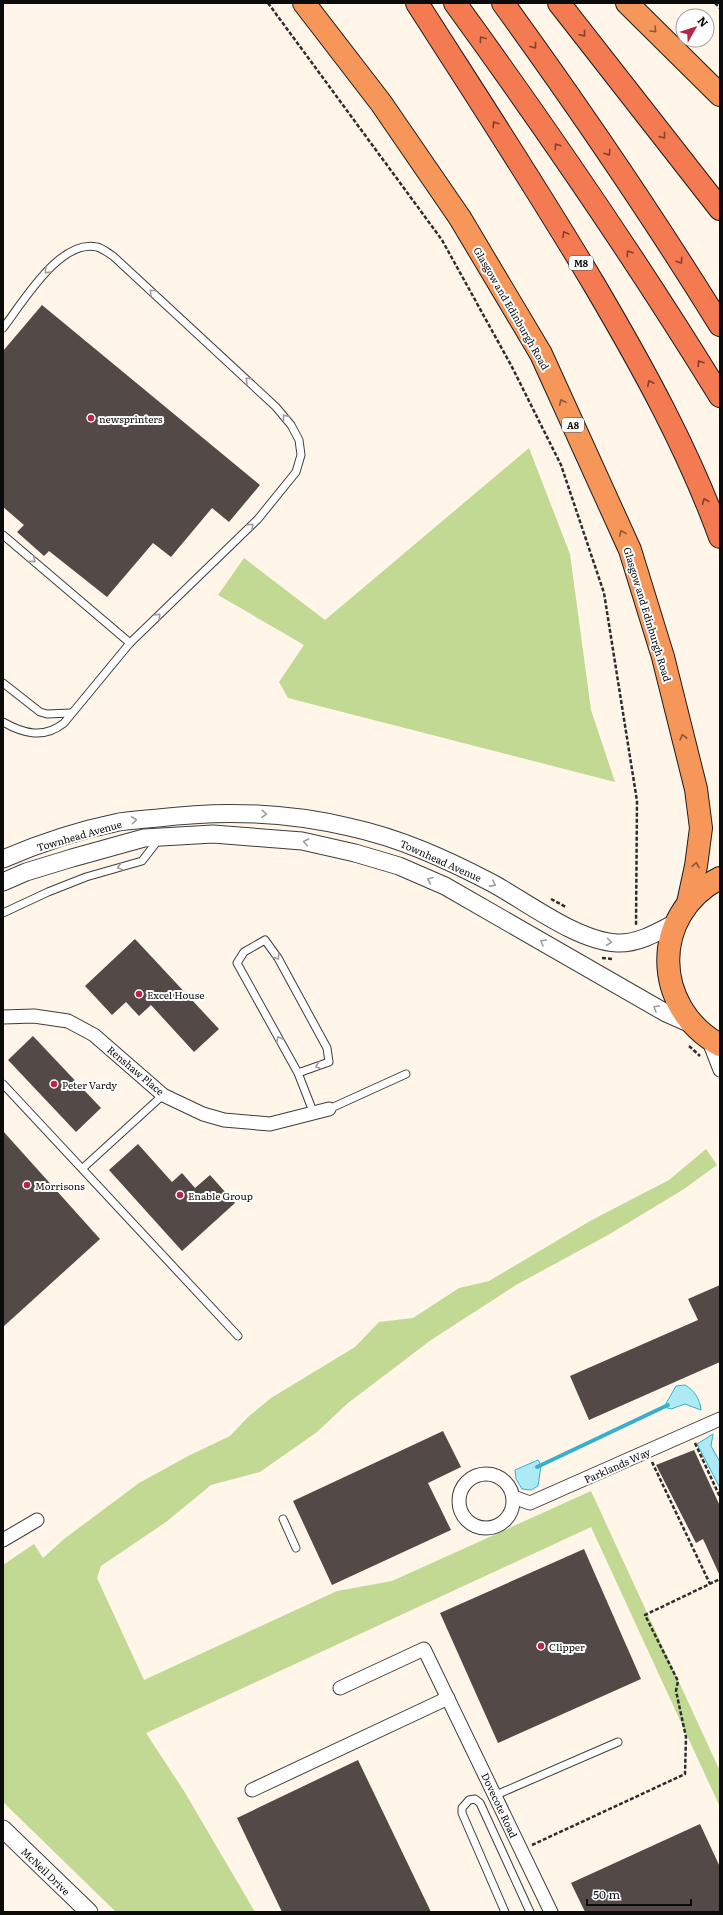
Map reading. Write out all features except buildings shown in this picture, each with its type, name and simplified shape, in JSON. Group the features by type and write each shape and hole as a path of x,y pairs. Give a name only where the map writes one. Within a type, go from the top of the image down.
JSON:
{"highway":[{"name":"Glasgow and Edinburgh Road","path":"304,3 381,103 464,225 541,354 630,550 663,657 696,789 701,828 696,866 688,903"},
{"name":"M8","path":"417,3 543,198 638,358 680,441 720,537"},
{"path":"455,3 530,106 667,310 720,396"},
{"path":"503,3 564,88 690,276 720,325"},
{"path":"559,3 720,209"},
{"path":"627,3 720,96"},
{"path":"714,1042 691,1024 681,1009 669,975 668,957 676,922 688,903 699,892 720,878"}],"street":[{"name":"Townhead Avenue","path":"3,859 67,836 120,822 176,816 238,813 296,816 351,827 406,843 446,860 493,884 575,930 601,941 618,943 640,940 676,922"},
{"name":"Townhead Avenue","path":"3,882 26,872 144,838 213,834 302,841 355,853 399,866 445,886 666,1013 691,1024"},
{"name":"Renshaw Place","path":"3,1017 34,1016 68,1021 94,1035 164,1095 203,1114 224,1120 270,1124 330,1109"},
{"path":"714,1042 720,1070"},
{"name":"Parklands Way","path":"513,1497 530,1503 720,1419"},
{"path":"487,1473 501,1478 508,1484 513,1497 513,1507 509,1516 499,1525 490,1528 480,1528 471,1524 464,1518 458,1505 458,1496 462,1487 469,1479 478,1474 487,1473"},
{"path":"3,1540 37,1520"},
{"name":"Dovecote Road","path":"340,1688 424,1649 496,1795 520,1850 551,1912"},
{"path":"252,1790 448,1698"},
{"name":"McNeil Drive","path":"3,1829 89,1912"}],"lane":[{"path":"3,328 46,272 63,256 81,247 97,247 113,256 276,407 291,425 299,440 301,455 296,472 258,519 130,643 64,723 57,729 42,734 21,731 3,722"},
{"path":"3,535 130,643"},
{"path":"3,683 40,712 47,714 71,713"},
{"path":"3,913 48,892 86,877 142,861 160,837"},
{"path":"298,1073 329,1062 327,1048 278,958 265,940 244,952 237,963 298,1073 314,1114"},
{"name":"Renshaw Place","path":"330,1109 406,1074"},
{"path":"3,1084 83,1168 238,1336"},
{"path":"83,1168 164,1095"},
{"path":"283,1519 296,1548"},
{"path":"496,1795 618,1742"},
{"path":"505,1912 462,1813 462,1808 469,1800 475,1800 480,1803 530,1912"}],"path":[{"path":"268,3 442,240 511,365 562,465 604,593 637,801 636,926"},
{"path":"715,3 720,8"},
{"path":"696,1444 720,1497"},
{"path":"656,1468 710,1584"},
{"path":"520,1850 685,1774 686,1736 677,1697 678,1681 645,1615 720,1580"}],"green space":[{"path":"529,448 570,554 591,710 615,782 288,698 279,682 304,645 218,595 244,558 325,620"},
{"path":"706,1149 717,1165 684,1189 608,1235 516,1285 431,1340 348,1403 317,1432 260,1472 211,1485 166,1522 101,1566 97,1578 144,1680 337,1591 392,1581 591,1491 720,1771 720,1807 591,1527 146,1733 184,1791 255,1912 116,1912 3,1802 3,1565 34,1544 43,1558 64,1539 139,1483 190,1455 230,1436 249,1416 271,1398 355,1347 379,1322 413,1318 459,1288 489,1281 590,1221 669,1180"}],"water":[{"path":"685,1385 696,1395 701,1410 685,1404 671,1409 664,1407 676,1386"},
{"path":"713,1434 711,1446 720,1462 720,1488 697,1444"},
{"path":"538,1460 541,1465 538,1486 531,1490 522,1489 516,1479 515,1470"}],"waterway":[{"path":"537,1467 668,1405"}],"place":[{"name":"newsprinters","path":"91,418"},
{"name":"Excel House","path":"139,994"},
{"name":"Peter Vardy","path":"54,1084"},
{"name":"Morrisons","path":"27,1185"},
{"name":"Enable Group","path":"180,1195"},
{"name":"Clipper","path":"541,1646"}]}
